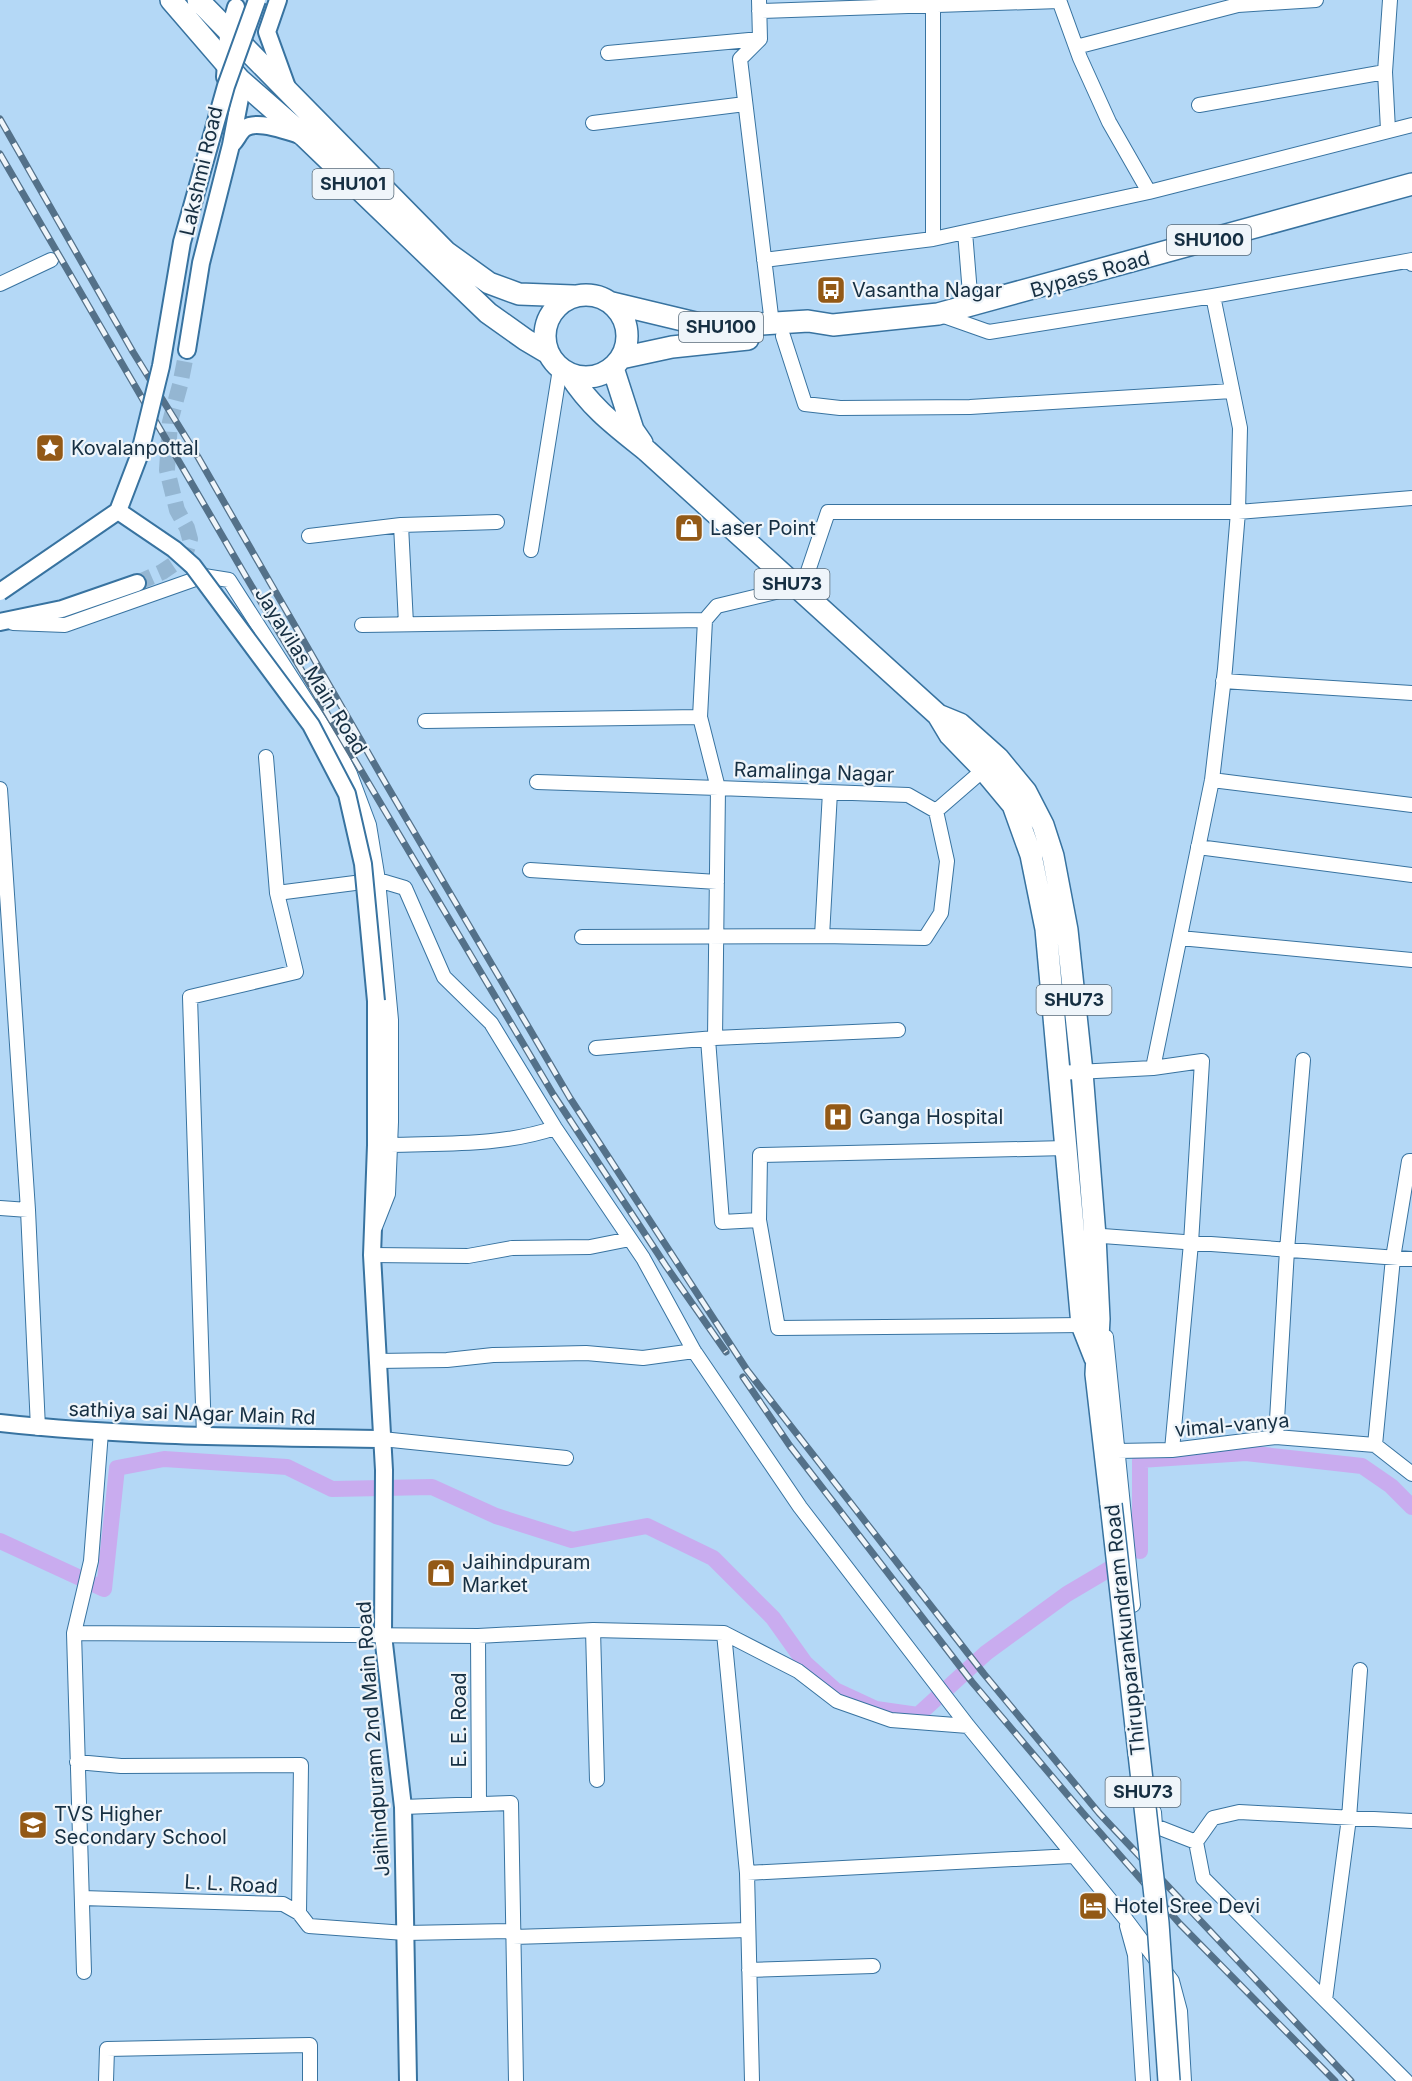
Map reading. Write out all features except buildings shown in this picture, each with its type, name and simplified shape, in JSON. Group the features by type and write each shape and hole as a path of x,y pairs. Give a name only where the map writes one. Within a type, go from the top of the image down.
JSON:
{"main road":[{"name":"Thirupparankundram Road","path":"171,0 226,65 488,313 560,365 584,397 607,419 647,451 938,715 960,724 990,764 1012,806 1031,855 1046,929 1066,1148 1085,1235"},
{"name":"SHU101","path":"201,4 446,252 489,283 519,294 573,296 587,294 600,296 612,303"},
{"name":"Bypass Road","path":"617,363 681,345 777,330 808,321 833,325 939,314 1412,184"},
{"path":"560,365 545,332 552,313 561,303 573,296"},
{"path":"612,303 623,317 628,335 626,347 617,363"},
{"name":"Bypass Road","path":"612,303 712,327 777,330"},
{"name":"Thirupparankundram Road","path":"617,363 633,430 647,451"},
{"name":"SHU101","path":"560,365 581,378 604,374 617,363"},
{"name":"Thirupparankundram Road","path":"990,764 1026,792 1043,825 1053,856 1067,930 1082,1072 1085,1235 1090,1322 1158,1923 1169,2081"}],"street":[{"path":"0,592 118,511 139,456 161,366 182,242 226,86 257,0"},
{"path":"278,0 267,32 289,93"},
{"path":"1077,48 1238,5 1316,0"},
{"path":"1388,130 1384,72 1390,0"},
{"path":"1149,192 1109,122 1059,1 933,5 759,6 760,39 740,59 745,104 764,260 777,330 805,404 840,408 970,406 1232,391"},
{"name":"Lakshmi Road","path":"187,350 201,263 231,146 240,98 225,77 229,32 237,3"},
{"path":"201,4 222,11 237,3"},
{"path":"933,5 933,239"},
{"path":"608,53 760,39"},
{"path":"1199,105 1384,72"},
{"path":"593,123 745,104"},
{"path":"231,146 244,128 252,125 262,125 303,136"},
{"path":"764,260 933,239 1149,192 1412,125"},
{"path":"965,232 971,306"},
{"path":"1,278 51,260"},
{"path":"939,314 989,332 1412,262"},
{"path":"1153,1068 1212,780 1238,512 1240,428 1214,296"},
{"path":"531,550 560,365"},
{"path":"537,782 718,788 700,717 705,620 717,606 799,590 828,512 1238,512 1412,498"},
{"name":"Jayavilas Main Road","path":"118,511 174,549 193,566 311,725 347,794 363,864 376,1001 376,1145 372,1255 384,1470"},
{"path":"309,537 401,525 497,522"},
{"path":"401,525 406,624"},
{"name":"Jayavilas Main Road","path":"0,623 64,625 204,576 229,580 338,750 350,774 369,825 378,880 391,1020 388,1194 373,1232"},
{"path":"0,623 62,609 137,583"},
{"path":"362,625 705,620"},
{"path":"1223,681 1412,693"},
{"path":"425,721 700,717"},
{"path":"204,1436 190,997 296,972 278,893 266,757"},
{"path":"582,937 925,938 941,913 947,861 936,812 990,764"},
{"path":"1212,780 1412,805"},
{"name":"Ramalinga Nagar","path":"759,1220 722,1222 712,1038 718,788 908,795 936,812"},
{"path":"0,789 28,1210 38,1428"},
{"path":"822,936 830,792"},
{"path":"1198,847 1412,875"},
{"path":"530,870 717,882"},
{"path":"278,893 378,880 405,888 444,976 491,1023 555,1128 630,1239 674,1312 694,1351 800,1507 968,1726 1124,1917 1172,1981 1180,2011 1184,2081"},
{"path":"1180,938 1412,960"},
{"path":"596,1048 712,1038 898,1030"},
{"path":"1276,1437 1287,1250 1303,1060"},
{"path":"1058,1073 1153,1068 1202,1061 1191,1243 1172,1450"},
{"path":"390,1145 492,1142 527,1137 555,1128"},
{"path":"1066,1148 760,1155 759,1220 778,1328 1090,1322 1105,1328 1155,1826 1196,1842"},
{"path":"1412,1161 1409,1161 1393,1258 1375,1445 1412,1474"},
{"path":"0,1208 28,1210"},
{"path":"1085,1235 1412,1259"},
{"path":"372,1255 468,1256 512,1248 590,1247 630,1239"},
{"path":"377,1361 586,1353 642,1358 694,1351"},
{"name":"sathiya sai NAgar Main Rd","path":"0,1424 101,1432 382,1439"},
{"path":"84,1972 74,1633 91,1562 101,1432"},
{"name":"vimal-vanya","path":"1117,1451 1172,1450 1276,1437 1375,1445"},
{"path":"382,1439 566,1458"},
{"name":"Jaihindpuram 2nd Main Road","path":"384,1470 383,1635 403,1807 408,2081"},
{"path":"74,1633 478,1636 593,1630 724,1633 798,1671 837,1701 891,1720 968,1726"},
{"path":"593,1630 597,1780"},
{"path":"724,1633 747,1873 752,2081"},
{"name":"E. E. Road","path":"478,1636 478,1804"},
{"path":"1325,2000 1349,1818 1360,1670"},
{"path":"77,1762 121,1766 301,1765 299,1913"},
{"path":"403,1807 511,1803 516,2081"},
{"path":"1406,2081 1203,1878 1196,1842 1213,1818 1239,1812 1412,1821"},
{"path":"747,1873 1072,1856"},
{"name":"L. L. Road","path":"82,1898 283,1904 299,1913 309,1926 405,1933 513,1934 748,1930"},
{"path":"1124,1917 1135,1954 1143,2081"},
{"path":"749,1970 873,1966"},
{"path":"106,2081 107,2049 310,2045 310,2081"}],"waterway":[{"path":"1140,1551 1140,1460 1246,1453 1362,1466 1391,1486 1412,1507"},
{"path":"0,1541 104,1589 117,1468 164,1459 287,1467 332,1489 432,1487 496,1516 572,1540 647,1526 713,1558 773,1618 805,1663 835,1690 876,1709 918,1715 986,1653 1067,1594 1116,1565"}],"tunnel":[{"path":"137,583 162,572 177,562 186,552 190,539 177,510 167,470 170,422 187,350"}],"railway":[{"path":"0,119 133,352 198,457 570,1098 747,1370 984,1674 1099,1813 1351,2081"},
{"path":"0,154 245,575 553,1094 666,1266 726,1352"},
{"path":"743,1377 790,1446 972,1682 1180,1924 1335,2081"}],"place":[{"name":"Vasantha Nagar","path":"831,290"},
{"name":"Kovalanpottal","path":"50,448"},
{"name":"Laser Point","path":"689,528"},
{"name":"Ganga Hospital","path":"838,1117"},
{"name":"Jaihindpuram Market","path":"441,1573"},
{"name":"TVS Higher Secondary School","path":"33,1825"},
{"name":"Hotel Sree Devi","path":"1093,1906"}]}
